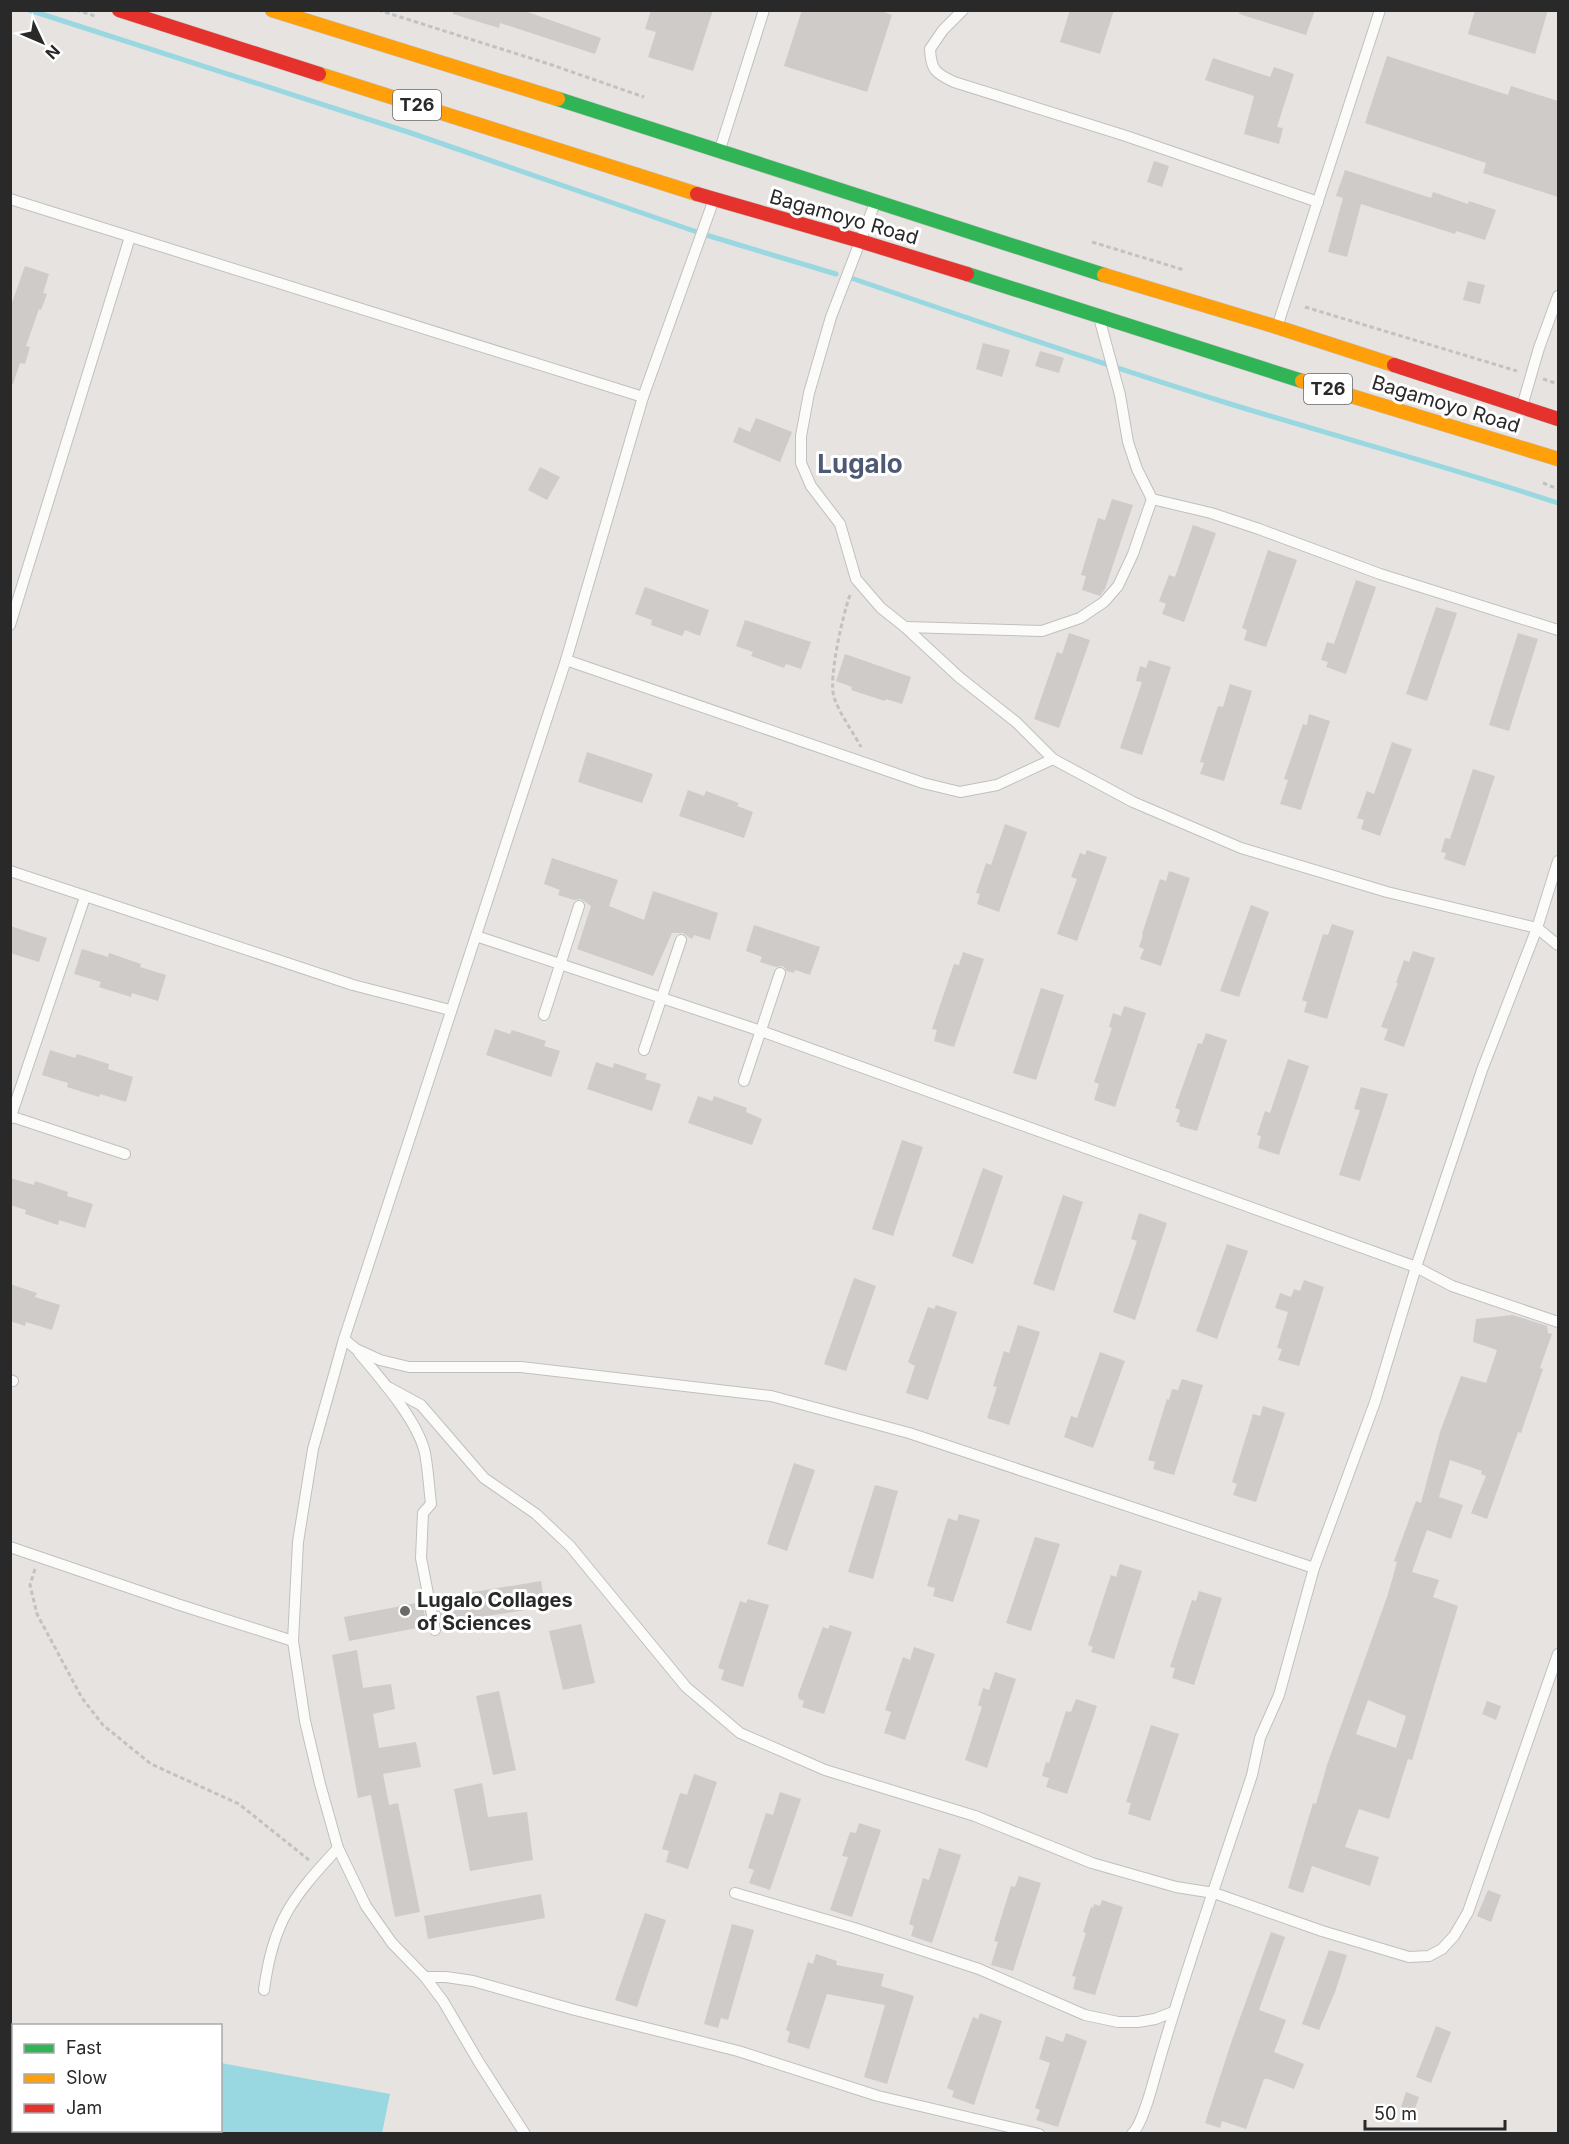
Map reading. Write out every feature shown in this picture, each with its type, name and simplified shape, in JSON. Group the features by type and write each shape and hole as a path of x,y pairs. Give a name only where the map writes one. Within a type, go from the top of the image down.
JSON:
{"highway":[{"name":"Bagamoyo Road","path":"119,10 714,200 860,241 1098,315 1258,368 1558,459"},
{"name":"Bagamoyo Road","path":"272,10 720,150 1103,275 1277,327 1558,418"}],"lane":[{"path":"720,150 764,10"},
{"path":"963,10 943,30 930,49 931,65 940,75 954,82 1126,136 1318,202"},
{"path":"1277,327 1380,10"},
{"path":"10,199 643,397"},
{"path":"525,2133 480,2064 444,2001 425,1977 392,1943 366,1906 338,1848 305,1721 293,1641 298,1542 313,1449 344,1339 566,660 643,397 714,200"},
{"path":"876,201 831,317 809,393 801,436 801,463 811,486 840,524 856,579 881,608 959,677 1016,722 1053,759 1133,802 1241,848 1387,892 1538,928 1558,945"},
{"path":"10,625 130,237"},
{"path":"1522,406 1558,296"},
{"path":"905,627 1042,631 1080,618 1104,602 1118,586 1133,554 1152,499 1137,470 1128,442 1120,394 1098,315"},
{"path":"1152,499 1240,522 1390,577 1558,630"},
{"path":"566,660 923,783 960,792 997,784 1053,759"},
{"path":"1132,2133 1136,2130 1147,2103 1173,2012 1252,1775 1260,1738 1279,1695 1314,1568 1375,1402 1416,1267 1482,1070 1538,928 1558,861"},
{"path":"10,872 353,985 450,1010"},
{"path":"85,897 11,1117 125,1154"},
{"path":"544,1015 579,906"},
{"path":"476,936 761,1031 1416,1267 1452,1286 1558,1322"},
{"path":"644,1050 681,940"},
{"path":"744,1080 780,973"},
{"path":"344,1339 356,1349 386,1386 417,1432 425,1452 430,1504 423,1513 422,1558 435,1630"},
{"path":"356,1349 380,1360 409,1367 521,1367 771,1396 909,1433 1314,1568"},
{"path":"386,1386 421,1405 484,1478 536,1515 570,1546 686,1687 740,1734 825,1770 975,1816 1092,1863 1176,1887 1214,1893 1322,1931 1409,1956 1429,1956 1442,1949 1454,1936 1468,1912 1558,1654"},
{"path":"10,1547 293,1641"},
{"path":"264,1990 268,1959 277,1929 293,1899 338,1848"},
{"path":"735,1893 854,1928 979,1969 1085,2015 1118,2022 1138,2022 1173,2012"},
{"path":"425,1977 473,1981 575,2010 738,2051 878,2096 1039,2133"}],"path":[{"path":"378,10 549,64 645,98"},
{"path":"1286,301 1558,384"},
{"path":"856,579 845,610 832,681 833,697 871,765"},
{"path":"40,1556 30,1585 37,1614 82,1698 103,1725 151,1764 239,1804 320,1868"}],"green space":[{"path":"11,2026 12,2026 12,2134"}],"water":[{"path":"222,2063 390,2094 382,2133 31,2133 222,2132"}],"building":[{"path":"453,10 522,10 601,38 595,54 500,23 499,28 453,14"},
{"path":"651,10 713,10 693,71 648,57 656,32 645,29"},
{"path":"802,10 879,10 892,15 867,92 784,66"},
{"path":"1070,10 1114,10 1100,54 1060,42"},
{"path":"1240,10 1315,10 1306,35 1239,14"},
{"path":"1475,10 1548,10 1535,54 1468,34"},
{"path":"1387,56 1508,95 1511,86 1558,101 1558,197 1483,173 1486,163 1365,123"},
{"path":"1213,58 1270,77 1274,67 1294,74 1277,127 1283,128 1279,144 1244,134 1254,96 1205,80"},
{"path":"1154,161 1169,166 1162,187 1147,182"},
{"path":"1345,170 1431,198 1433,192 1468,204 1469,201 1496,210 1485,240 1456,231 1455,234 1361,204 1347,257 1328,252 1343,198 1336,196"},
{"path":"25,266 49,274 43,293 47,294 41,310 39,309 26,346 30,347 25,364 20,363 13,384 10,384 10,308"},
{"path":"1468,281 1485,285 1480,304 1463,300"},
{"path":"983,343 1010,350 1002,377 976,369"},
{"path":"1040,351 1064,358 1059,373 1035,366"},
{"path":"756,418 792,432 780,462 733,442 739,427 750,432"},
{"path":"540,467 560,477 547,500 528,490"},
{"path":"1112,499 1133,505 1105,589 1100,596 1082,590 1086,576 1081,575 1098,518 1105,520"},
{"path":"1193,525 1216,533 1184,622 1162,614 1166,604 1159,601 1169,575 1175,577"},
{"path":"1268,550 1297,560 1266,647 1244,640 1247,630 1242,628"},
{"path":"1356,580 1376,587 1346,674 1326,667 1328,662 1321,660 1327,642 1334,644"},
{"path":"645,587 709,610 700,636 685,630 682,636 651,625 652,620 635,614"},
{"path":"1436,607 1457,613 1427,701 1406,694"},
{"path":"745,620 811,642 801,669 786,664 784,668 751,656 753,652 736,646"},
{"path":"1069,633 1090,640 1059,728 1034,719 1057,652 1062,654"},
{"path":"1518,633 1538,639 1509,731 1489,725"},
{"path":"845,654 911,677 902,704 851,690 852,687 836,681"},
{"path":"1149,660 1171,667 1142,755 1120,748 1142,682 1136,681 1140,666 1146,668"},
{"path":"1230,684 1252,691 1224,781 1200,774 1204,763 1200,762 1218,706 1223,707"},
{"path":"1309,714 1330,721 1301,810 1280,804 1288,780 1284,779 1303,724 1307,725"},
{"path":"1392,742 1412,749 1380,836 1361,829 1364,820 1357,818 1367,791 1374,794"},
{"path":"587,752 653,774 642,803 578,782"},
{"path":"1473,769 1495,776 1465,866 1444,859 1446,853 1441,852 1445,838 1450,839"},
{"path":"688,790 704,796 706,791 739,803 737,806 753,812 744,838 679,816"},
{"path":"1005,824 1027,832 999,912 977,904 980,894 976,893 986,863 991,865"},
{"path":"1087,850 1107,857 1077,941 1057,934 1077,879 1071,877 1080,853 1085,855"},
{"path":"552,858 618,880 609,906 644,920 653,891 718,913 710,940 694,935 692,939 683,933 672,933 653,976 577,949 591,906 581,899 574,900 558,895 560,890 544,884"},
{"path":"1169,871 1190,878 1161,966 1140,959 1144,949 1139,947 1160,879 1166,881"},
{"path":"1251,905 1269,912 1239,997 1220,991"},
{"path":"1332,924 1354,931 1327,1019 1304,1012 1307,1002 1302,1000 1323,934 1328,935"},
{"path":"754,925 820,947 810,975 795,970 794,973 787,971 783,966 776,967 760,962 762,957 746,951"},
{"path":"10,926 47,938 39,962 10,953"},
{"path":"82,949 108,957 109,953 141,964 140,967 166,975 158,1001 132,993 131,997 99,987 101,982 74,974"},
{"path":"1413,951 1435,958 1404,1047 1384,1040 1388,1029 1381,1027 1404,960 1409,962"},
{"path":"963,952 984,959 954,1047 934,1041 937,1030 932,1029 954,964 959,965"},
{"path":"1041,988 1064,995 1036,1080 1013,1073"},
{"path":"1124,1006 1146,1013 1115,1107 1094,1100 1099,1084 1094,1082 1112,1028 1109,1027 1113,1013 1121,1016"},
{"path":"495,1029 510,1034 512,1030 546,1041 544,1046 560,1051 551,1077 486,1055"},
{"path":"1206,1033 1227,1040 1197,1131 1179,1126 1180,1123 1176,1122 1180,1110 1175,1108 1198,1043 1202,1044"},
{"path":"50,1050 75,1058 77,1054 109,1064 108,1069 133,1077 126,1102 100,1094 99,1097 67,1087 68,1083 42,1075"},
{"path":"1288,1059 1309,1066 1279,1155 1258,1148 1261,1136 1257,1135 1265,1111 1270,1113"},
{"path":"596,1062 613,1068 614,1063 647,1074 645,1079 661,1084 652,1111 587,1089"},
{"path":"1361,1087 1388,1094 1360,1181 1339,1175 1360,1110 1354,1109"},
{"path":"698,1096 712,1101 714,1096 747,1108 746,1112 762,1119 752,1145 688,1123"},
{"path":"902,1140 923,1147 893,1236 872,1229"},
{"path":"983,1168 1003,1176 973,1264 952,1256"},
{"path":"10,1178 34,1185 35,1181 68,1192 67,1196 93,1204 85,1228 59,1220 58,1225 25,1214 26,1210 10,1205"},
{"path":"1063,1195 1083,1202 1054,1291 1033,1284"},
{"path":"1139,1213 1167,1223 1135,1320 1113,1312 1137,1241 1131,1239"},
{"path":"1227,1244 1248,1251 1217,1339 1196,1331"},
{"path":"854,1278 876,1286 846,1371 824,1364"},
{"path":"1304,1280 1324,1287 1299,1366 1278,1360 1282,1349 1277,1348 1288,1312 1275,1308 1280,1293 1291,1297 1294,1289 1300,1291"},
{"path":"10,1284 37,1293 35,1297 60,1305 52,1330 26,1322 25,1326 10,1321"},
{"path":"936,1305 957,1312 928,1400 906,1393 915,1366 908,1362 928,1307 934,1309"},
{"path":"1513,1315 1547,1326 1548,1333 1552,1334 1540,1368 1543,1369 1487,1519 1471,1513 1486,1476 1481,1474 1482,1471 1450,1460 1439,1497 1463,1505 1451,1539 1427,1530 1412,1572 1439,1580 1433,1597 1458,1606 1412,1760 1408,1759 1389,1819 1359,1809 1345,1847 1379,1857 1370,1886 1312,1866 1303,1893 1288,1888 1313,1803 1316,1804 1327,1765 1388,1594 1397,1562 1394,1561 1416,1501 1421,1503 1440,1432 1461,1376 1486,1383 1497,1350 1473,1342 1476,1319","holes":["1368,1700 1406,1716 1396,1748 1356,1734"]},
{"path":"1018,1325 1040,1332 1009,1425 987,1418 997,1387 993,1386 1004,1351 1009,1353"},
{"path":"1100,1352 1125,1361 1093,1448 1064,1437 1071,1416 1077,1418"},
{"path":"1182,1379 1203,1385 1174,1475 1153,1469 1155,1462 1148,1460 1167,1399 1169,1400 1172,1389 1178,1390"},
{"path":"1263,1406 1285,1413 1256,1502 1233,1495 1237,1484 1232,1482 1253,1414 1260,1416"},
{"path":"794,1463 815,1470 787,1551 767,1544"},
{"path":"875,1485 898,1491 873,1579 848,1572"},
{"path":"959,1514 980,1520 953,1602 933,1596 935,1588 927,1586 948,1518 957,1521"},
{"path":"1035,1537 1060,1544 1031,1631 1006,1623"},
{"path":"1120,1564 1142,1571 1114,1659 1091,1652 1093,1647 1088,1645 1111,1575 1116,1577"},
{"path":"541,1581 545,1607 441,1623 437,1598"},
{"path":"1199,1591 1222,1598 1194,1685 1172,1678 1175,1668 1170,1667 1192,1600 1196,1601"},
{"path":"748,1599 769,1605 743,1687 721,1680 724,1670 718,1668 740,1601 746,1603"},
{"path":"422,1602 427,1626 349,1641 344,1617"},
{"path":"581,1624 595,1683 563,1690 549,1631"},
{"path":"830,1625 852,1632 824,1714 802,1707 804,1701 799,1699 798,1695 823,1627 828,1629"},
{"path":"914,1647 935,1654 905,1740 884,1733 891,1712 885,1710 903,1657 910,1660"},
{"path":"357,1650 363,1688 391,1684 395,1709 373,1714 379,1748 416,1742 421,1767 383,1774 389,1805 398,1803 420,1912 395,1917 371,1795 358,1798 332,1655"},
{"path":"995,1672 1016,1679 987,1768 965,1760 982,1707 978,1705 983,1688 989,1690"},
{"path":"499,1691 516,1770 493,1775 476,1696"},
{"path":"1076,1699 1097,1706 1067,1794 1046,1787 1049,1778 1042,1776 1046,1762 1049,1763 1066,1711 1071,1712"},
{"path":"1487,1701 1501,1706 1496,1720 1482,1714"},
{"path":"1151,1725 1179,1734 1150,1821 1128,1814 1131,1803 1126,1802"},
{"path":"694,1774 717,1782 688,1869 666,1862 669,1851 662,1849 680,1793 687,1795"},
{"path":"482,1783 488,1817 527,1812 533,1860 470,1871 454,1789"},
{"path":"780,1792 801,1799 770,1890 749,1883 754,1870 748,1868 766,1813 773,1815"},
{"path":"859,1823 881,1830 852,1917 830,1910 848,1857 842,1856 850,1832 856,1833"},
{"path":"939,1848 961,1855 932,1943 911,1936 914,1926 909,1924 923,1878 929,1880"},
{"path":"1019,1876 1041,1883 1013,1971 991,1965 998,1942 994,1941 1011,1886 1015,1887"},
{"path":"1488,1890 1501,1895 1491,1922 1477,1916"},
{"path":"541,1894 545,1918 428,1939 424,1916"},
{"path":"1102,1900 1123,1907 1095,1995 1073,1989 1076,1977 1072,1976 1086,1933 1083,1932 1091,1907 1093,1908 1094,1904 1100,1906"},
{"path":"645,1913 666,1920 637,2007 615,2000"},
{"path":"732,1924 754,1930 728,2020 721,2018 718,2028 704,2024"},
{"path":"1271,1932 1285,1937 1259,2010 1286,2020 1274,2052 1304,2064 1294,2089 1264,2079 1246,2129 1222,2121 1220,2128 1205,2123"},
{"path":"1329,1950 1347,1955 1319,2030 1302,2024"},
{"path":"816,1954 837,1961 836,1965 884,1974 881,1986 914,1996 887,2084 864,2077 885,2005 827,1994 809,2049 787,2042 790,2032 786,2030 808,1962 813,1964"},
{"path":"980,2013 1002,2021 974,2105 952,2097 954,2091 947,2088 973,2017 978,2019"},
{"path":"1436,2026 1451,2032 1431,2083 1416,2077"},
{"path":"1066,2033 1087,2041 1058,2127 1036,2120 1040,2110 1035,2108 1050,2063 1039,2059 1046,2036 1063,2042"},
{"path":"1406,2092 1419,2097 1414,2111 1401,2107"}],"waterway":[{"path":"29,10 414,134 697,232"},
{"path":"706,235 836,274"},
{"path":"851,278 1180,388 1558,503"}],"traffic: fast":[{"path":"558,99 1104,275"},
{"path":"967,274 1302,381"}],"traffic: slow":[{"path":"272,10 558,99"},
{"path":"319,74 697,194"},
{"path":"1104,275 1394,365"},
{"path":"1302,381 1558,459"}],"traffic: jam":[{"path":"119,10 319,74"},
{"path":"697,194 967,274"},
{"path":"1394,365 1558,419"}],"place":[{"name":"Lugalo Collages of Sciences","path":"405,1611"}],"district":[{"name":"Lugalo","path":"860,464"}]}
